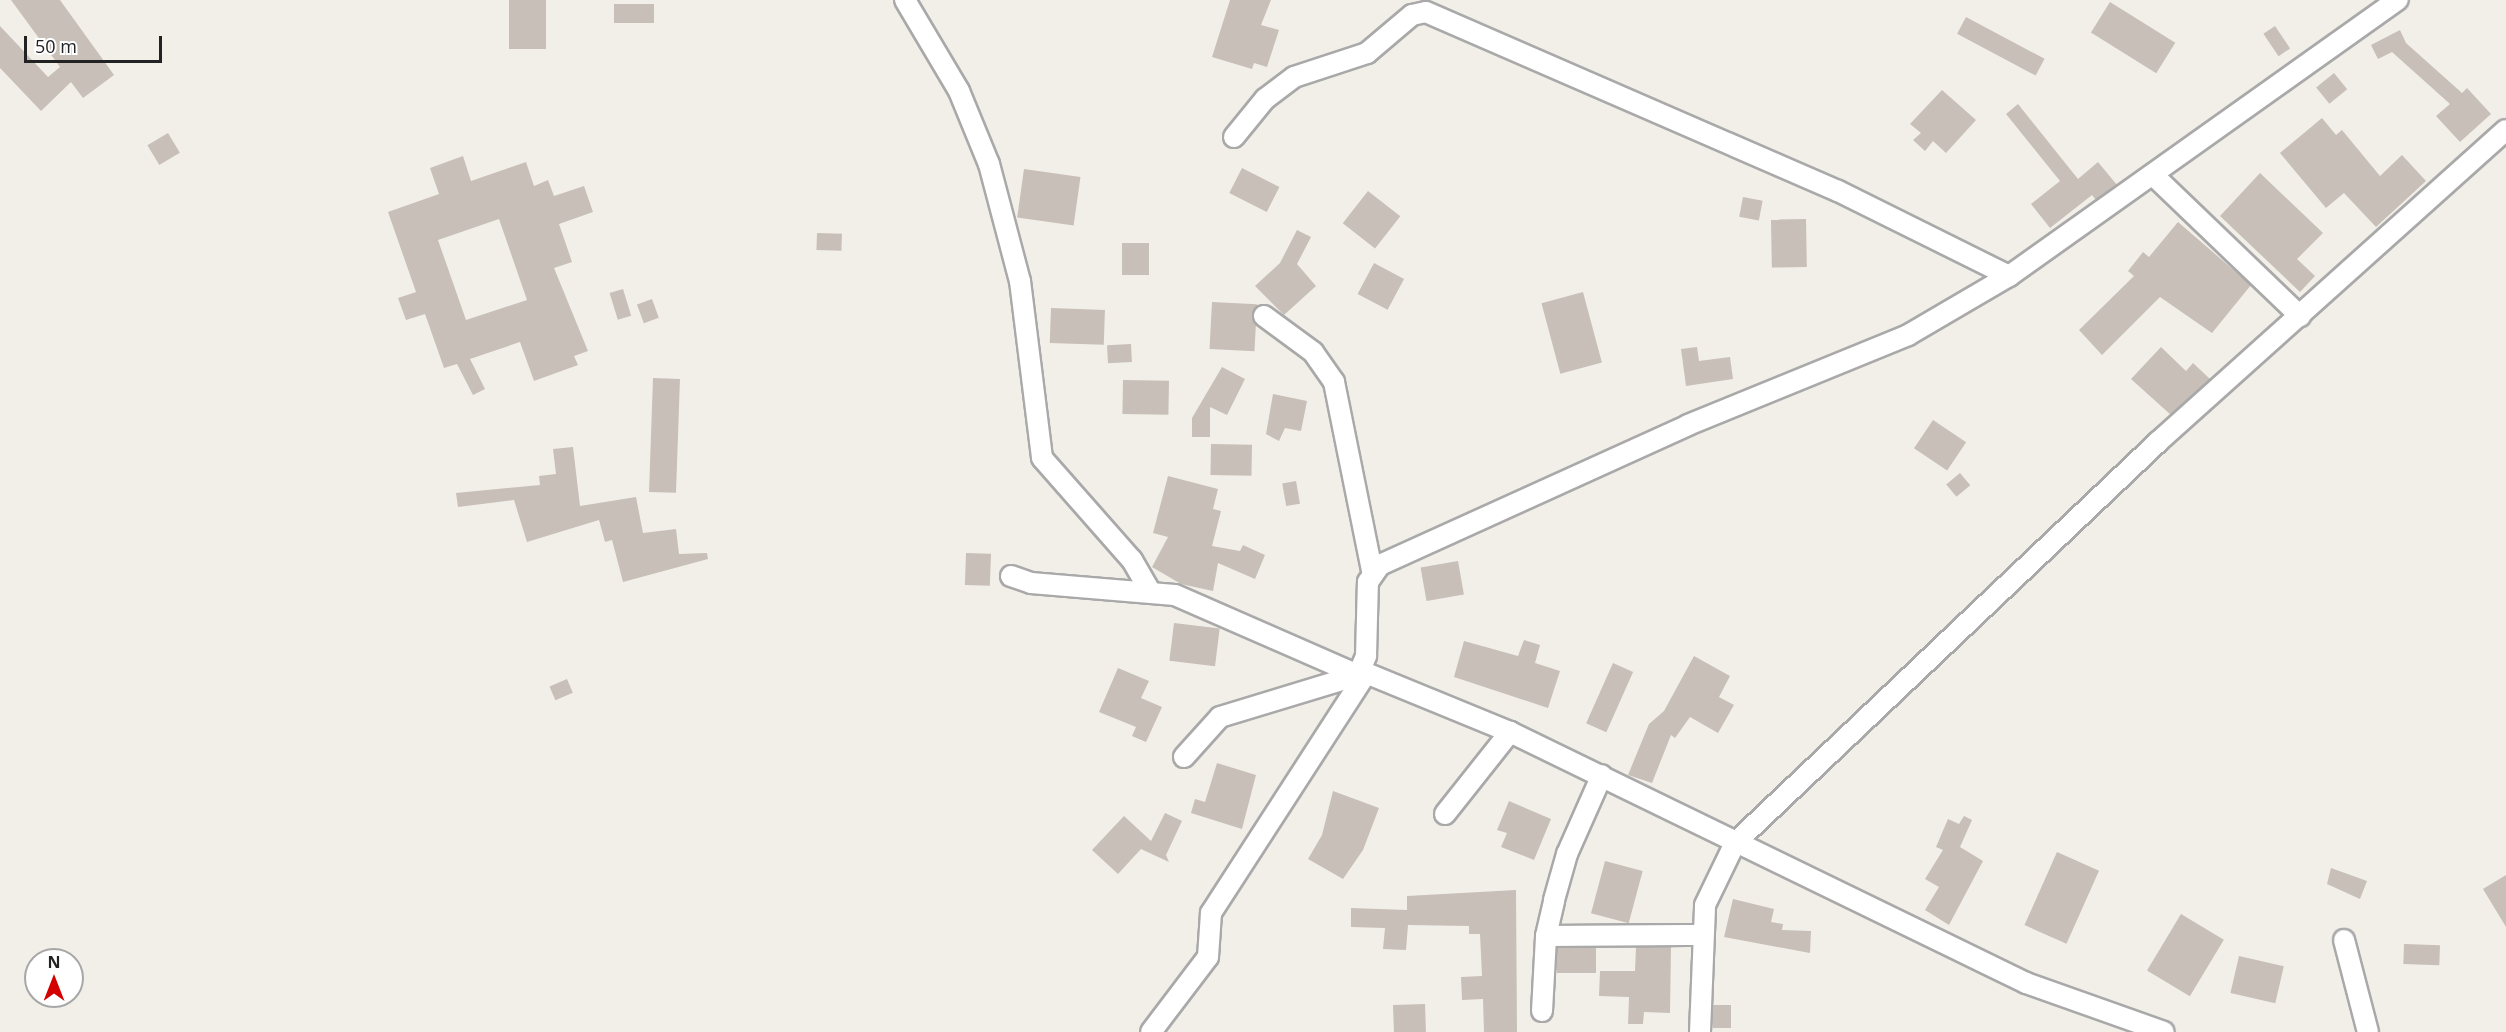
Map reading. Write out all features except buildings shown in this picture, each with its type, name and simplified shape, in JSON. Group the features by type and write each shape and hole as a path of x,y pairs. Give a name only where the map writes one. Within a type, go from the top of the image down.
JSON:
{"street":[{"path":"906,0 959,91 989,164 1020,281 1042,458 1132,560 1149,589"},
{"path":"1372,571 1688,425 1908,335 2009,276 2398,0"},
{"path":"1234,137 1264,99 1294,77 1367,53 1412,15 1425,12 1838,191 2009,276"},
{"path":"1700,1032 1701,935 1705,905 1735,843 2039,552 2506,130"},
{"path":"2152,174 2300,316"},
{"path":"1151,1032 1208,957 1211,913 1362,674 1366,656 1372,571 1334,382 1313,352 1264,315"},
{"path":"1011,576 1080,589 1149,589 1510,732 2025,983 2164,1032"},
{"path":"1184,758 1220,717 1362,674"},
{"path":"1445,814 1510,732"},
{"path":"1542,1011 1545,936 1567,854 1602,775"},
{"path":"1545,936 1701,935"},
{"path":"2344,940 2368,1032"}]}
